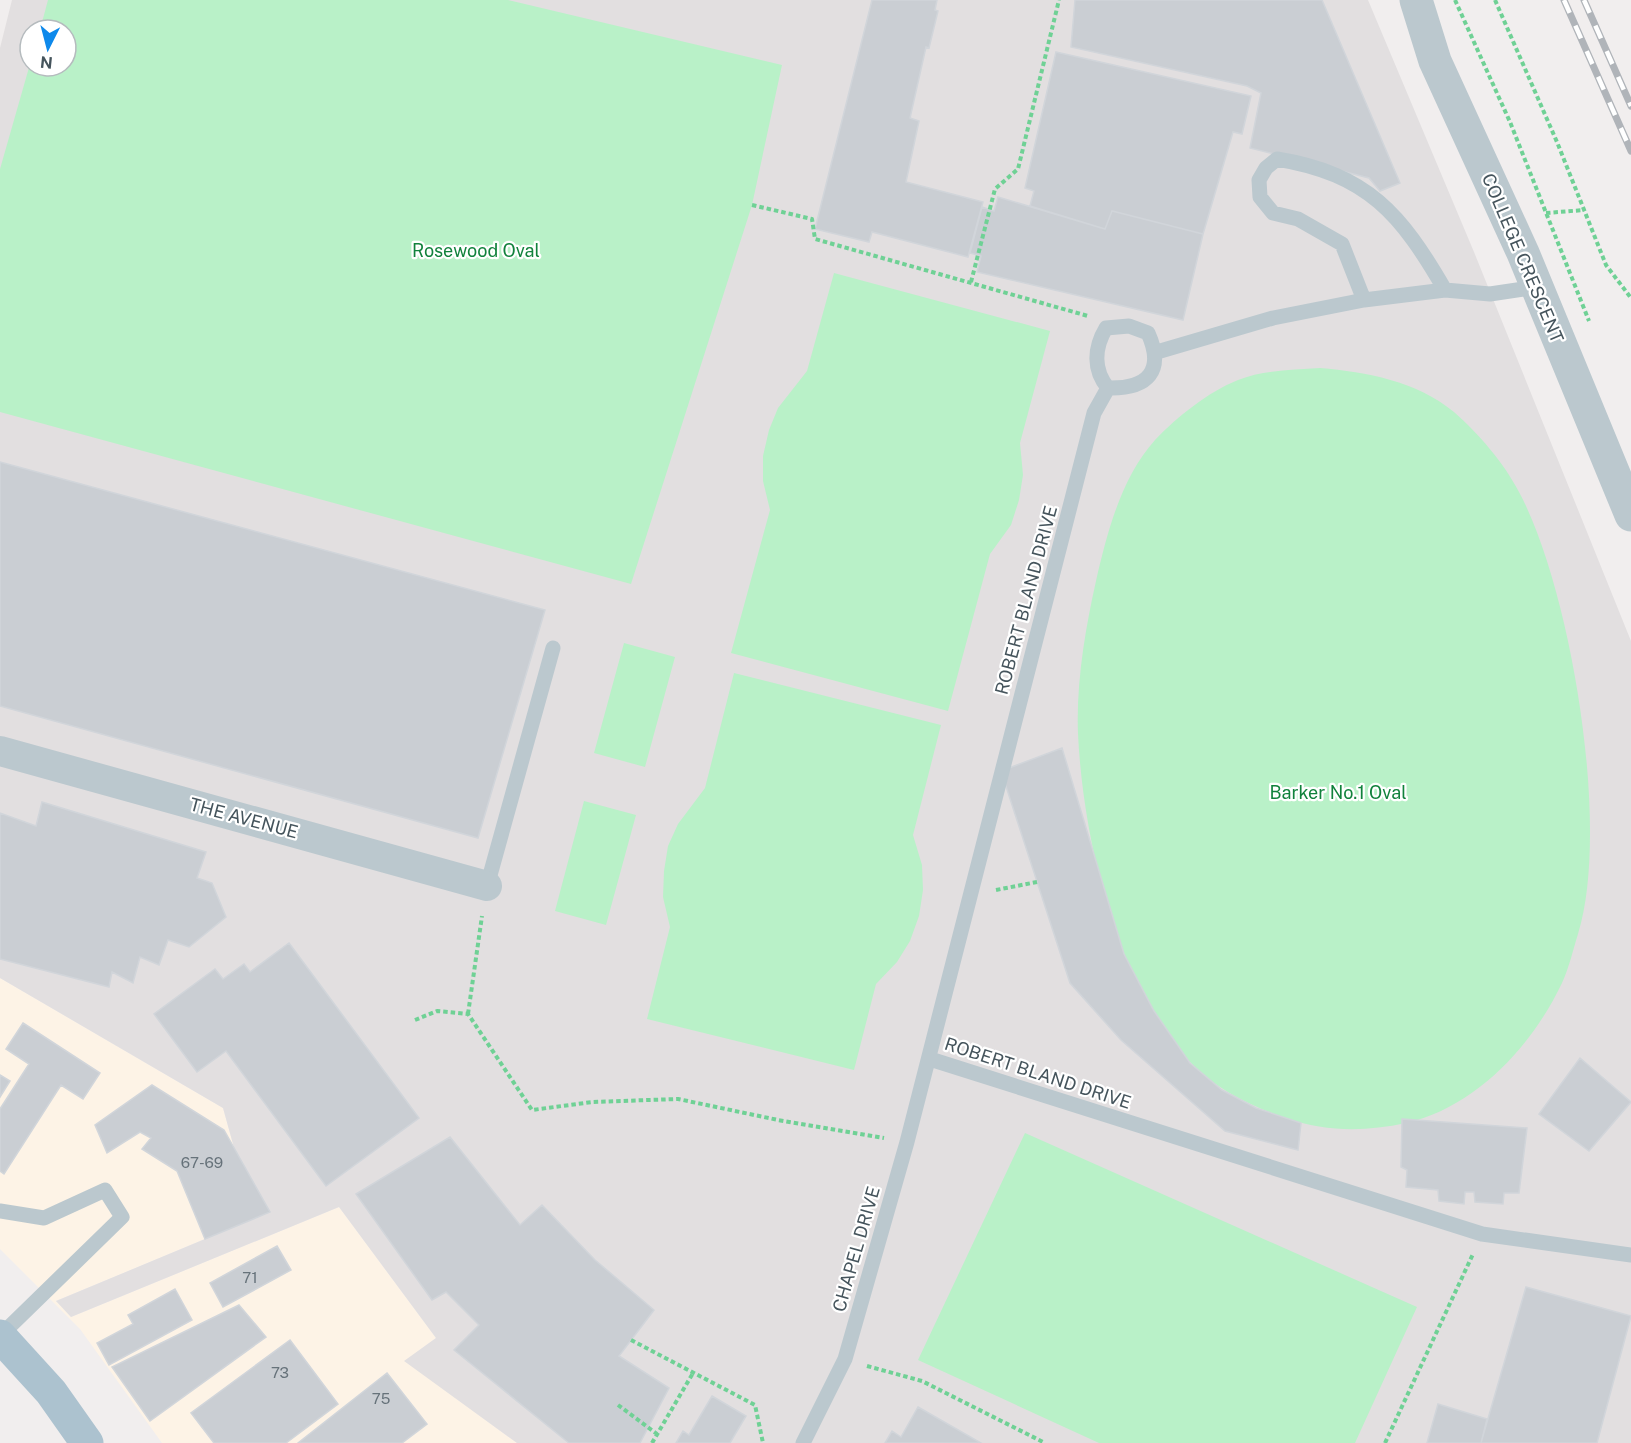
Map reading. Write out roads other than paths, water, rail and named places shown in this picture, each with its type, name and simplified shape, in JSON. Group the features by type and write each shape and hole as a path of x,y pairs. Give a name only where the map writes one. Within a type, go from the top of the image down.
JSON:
{"main road":[{"path":"0,1336 51,1392 87,1443"}],"street":[{"name":"COLLEGE CRESCENT","path":"1416,0 1435,61 1537,287 1631,515"},
{"name":"THE AVENUE","path":"0,751 487,886"}],"lane":[{"path":"1364,300 1342,244 1298,219 1273,213 1260,197 1259,180 1266,168 1277,159 1307,164 1350,180 1377,200 1418,244 1445,290"},
{"path":"1157,352 1273,318 1364,300 1445,290 1490,294 1537,287"},
{"path":"1130,326 1148,333 1157,352 1154,367 1143,380 1129,389 1108,388 1099,378 1097,343 1106,328 1130,326"},
{"name":"ROBERT BLAND DRIVE","path":"1108,388 1094,413 930,1059 1482,1234 1631,1255"},
{"path":"487,886 553,648"},
{"name":"CHAPEL DRIVE","path":"804,1443 845,1359 930,1059"},
{"path":"0,1211 44,1218 105,1190 122,1217 0,1336"}],"railway":[{"path":"1564,0 1631,151"},
{"path":"1584,0 1631,106"}],"park label":[{"name":"Rosewood Oval","path":"476,250"},
{"name":"Barker No.1 Oval","path":"1338,792"}]}
